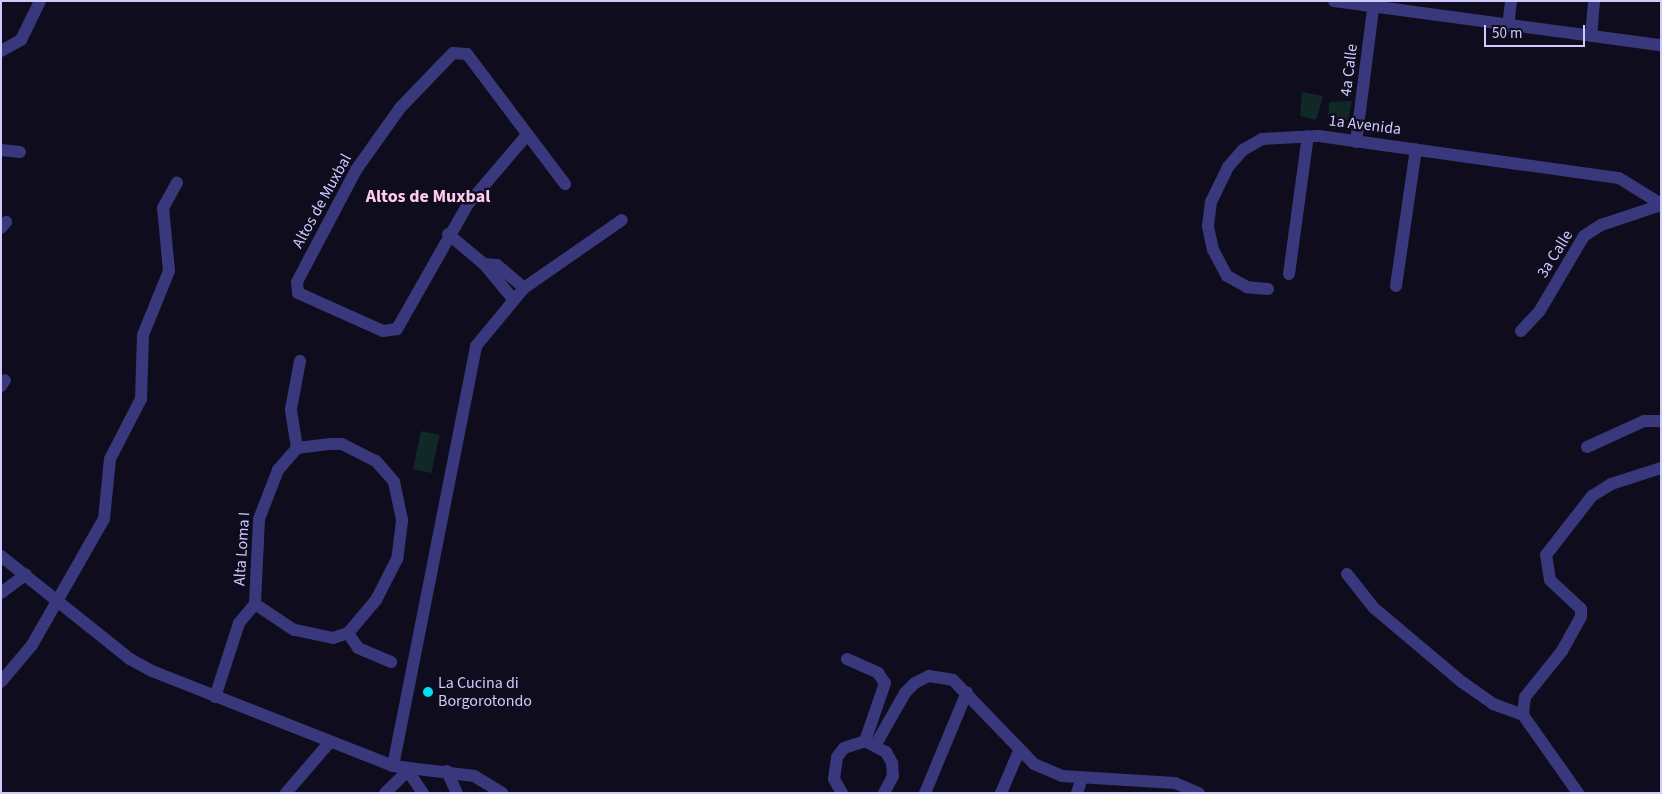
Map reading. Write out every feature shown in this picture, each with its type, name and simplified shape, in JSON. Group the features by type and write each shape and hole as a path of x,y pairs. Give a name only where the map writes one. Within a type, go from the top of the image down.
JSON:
{"street":[{"path":"1,50 21,40 40,1"},
{"path":"1334,1 1373,4 1508,26 1661,45"},
{"path":"1508,26 1511,1"},
{"path":"1590,36 1594,1"},
{"name":"4a Calle","path":"1356,142 1373,4"},
{"name":"Altos de Muxbal","path":"527,135 448,234 401,325 393,331 365,324 297,291 297,282 356,170 400,108 453,52 467,54 564,184"},
{"path":"1289,274 1308,136"},
{"name":"1a Avenida","path":"1268,289 1234,282 1223,270 1210,238 1211,202 1228,167 1243,150 1262,139 1308,136 1416,149 1619,178 1661,204"},
{"path":"1396,286 1416,149"},
{"path":"1,150 20,152"},
{"path":"1,682 32,644 55,598 83,560 104,519 110,459 141,399 143,335 170,270 163,208 177,183"},
{"name":"3a Calle","path":"1521,331 1539,312 1584,236 1601,225 1661,204"},
{"path":"393,766 472,357 481,338 524,288 622,220"},
{"path":"448,234 484,264 513,299"},
{"path":"484,264 497,265 524,288"},
{"path":"300,361 291,409 297,448 342,444 359,451 387,472 401,501 401,540 389,579 348,633 358,648 390,662"},
{"path":"1587,447 1644,421 1661,421"},
{"name":"Alta Loma I","path":"215,697 239,623 255,604 262,505 271,481 297,448"},
{"path":"1523,715 1525,697 1562,651 1581,617 1580,609 1550,580 1546,554 1592,496 1611,484 1661,468"},
{"path":"1,556 26,574 130,659 215,697 329,743 408,771 448,771 474,776 502,793"},
{"path":"1,593 26,574"},
{"path":"1347,574 1374,608 1462,682 1493,704 1523,715 1578,793"},
{"name":"Alta Loma I","path":"255,604 294,630 333,638 348,633"},
{"path":"848,659 878,674 885,683 871,743"},
{"path":"837,792 833,768 837,757 844,748 871,743 905,693 915,683 929,676 953,680 967,692 1019,751 1041,767 1082,778 1199,793"},
{"path":"925,793 967,692"},
{"path":"286,793 329,743"},
{"path":"871,743 892,763 893,776 884,793"},
{"path":"1001,793 1019,751"},
{"path":"385,793 408,771"},
{"path":"408,771 423,793"},
{"path":"448,771 457,793"},
{"path":"1077,793 1082,778"}],"green space":[{"path":"1302,92 1323,96 1316,120 1300,116"},
{"path":"1352,101 1348,120 1328,118 1329,102"},
{"path":"421,431 440,435 431,473 413,469"}],"place":[{"name":"La Cucina di Borgorotondo","path":"428,692"}],"district":[{"name":"Altos de Muxbal","path":"428,197"}]}
